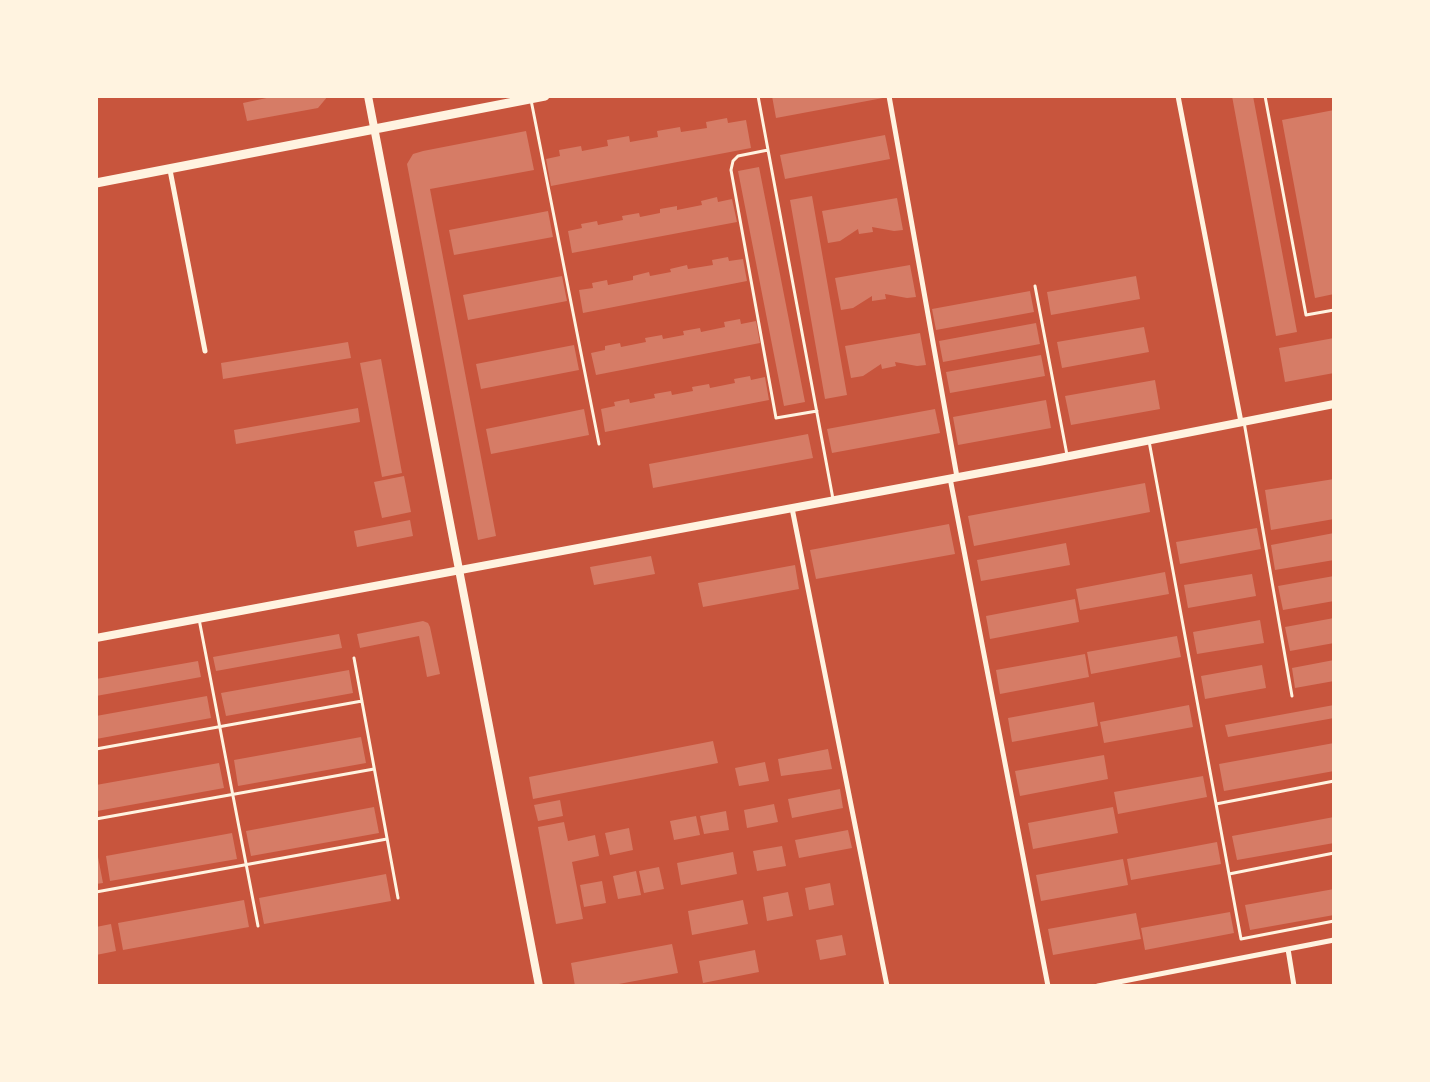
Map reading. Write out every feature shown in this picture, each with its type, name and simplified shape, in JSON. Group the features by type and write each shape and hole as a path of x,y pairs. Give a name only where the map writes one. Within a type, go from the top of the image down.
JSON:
{"main road":[{"path":"96,183 545,96"}],"street":[{"path":"368,96 539,986"},
{"path":"889,96 953,478 1048,986"},
{"path":"1178,96 1242,422"},
{"path":"170,170 205,351"},
{"path":"96,638 953,478 1334,404"},
{"path":"792,508 887,986"},
{"path":"1098,986 1334,940"},
{"path":"1288,949 1294,986"}],"lane":[{"path":"758,96 834,500"},
{"path":"1266,96 1306,316 1334,310"},
{"path":"530,99 599,444"},
{"path":"768,150 738,156 733,161 730,170 776,418 817,410"},
{"path":"1035,286 1067,456"},
{"path":"1242,422 1292,696"},
{"path":"1148,440 1241,938 1334,921"},
{"path":"199,618 258,926"},
{"path":"354,658 398,898"},
{"path":"96,749 362,701"},
{"path":"96,819 374,769"},
{"path":"1216,804 1334,781"},
{"path":"96,892 387,839"},
{"path":"1229,874 1334,853"}],"building":[{"path":"276,96 328,96 318,108 247,121 243,103"},
{"path":"772,96 883,96 883,98 776,118"},
{"path":"1232,96 1253,96 1297,332 1276,336"},
{"path":"1334,110 1334,294 1315,298 1282,120"},
{"path":"727,118 728,123 746,120 751,148 551,186 546,159 560,156 559,150 581,146 582,151 608,146 607,140 629,136 630,142 658,137 657,131 680,127 681,132 707,128 706,122"},
{"path":"526,131 534,170 430,189 496,536 478,540 407,164 413,154 423,151"},
{"path":"885,135 890,159 785,179 780,155"},
{"path":"759,167 805,402 784,406 738,171"},
{"path":"812,196 847,395 825,399 790,200"},
{"path":"717,197 718,202 732,199 737,222 572,253 568,231 582,228 581,224 597,221 598,225 623,220 622,216 639,213 640,217 660,213 660,209 677,206 677,210 702,205 701,201"},
{"path":"897,198 903,230 894,231 872,227 873,232 859,234 858,229 840,241 828,243 822,211"},
{"path":"548,211 553,237 454,255 449,230"},
{"path":"728,257 729,261 743,259 747,281 583,313 579,290 593,288 592,283 607,280 608,285 633,280 633,276 649,272 650,276 671,272 670,269 687,265 688,269 713,265 712,260"},
{"path":"910,265 916,297 907,298 885,294 886,299 872,301 872,296 853,308 841,310 835,278"},
{"path":"562,276 567,301 468,320 463,295"},
{"path":"1136,276 1140,299 1051,315 1047,292"},
{"path":"1030,291 1034,312 936,330 932,309"},
{"path":"740,319 741,324 756,321 760,343 596,375 591,353 605,350 605,346 620,343 621,347 646,342 645,338 662,335 663,339 684,335 683,331 700,328 701,332 725,327 724,322"},
{"path":"1036,323 1040,344 943,362 939,341"},
{"path":"1144,327 1149,352 1062,368 1057,342"},
{"path":"920,333 926,365 917,366 895,362 896,366 882,369 881,364 863,376 851,378 845,346"},
{"path":"1334,338 1334,373 1285,382 1279,348"},
{"path":"348,342 351,358 223,379 221,363"},
{"path":"574,345 579,370 481,389 476,364"},
{"path":"1041,355 1045,376 950,393 946,372"},
{"path":"381,359 402,473 382,477 360,363"},
{"path":"750,376 751,380 765,377 769,400 605,432 601,409 615,406 614,402 629,399 630,403 655,398 654,394 671,391 672,395 693,391 692,387 709,384 710,388 735,383 734,379"},
{"path":"1155,380 1160,409 1071,425 1065,396"},
{"path":"1046,400 1051,428 958,445 953,417"},
{"path":"358,408 360,422 236,444 234,430"},
{"path":"584,409 589,435 491,454 486,429"},
{"path":"935,409 940,433 832,453 827,429"},
{"path":"808,434 813,458 653,488 649,464"},
{"path":"404,476 411,512 382,518 374,482"},
{"path":"1334,479 1334,519 1271,530 1265,490"},
{"path":"1145,483 1150,512 974,546 968,516"},
{"path":"410,520 413,536 357,547 354,531"},
{"path":"949,524 955,554 816,579 810,550"},
{"path":"1257,528 1261,549 1180,564 1176,542"},
{"path":"1334,533 1334,560 1275,570 1271,545"},
{"path":"1066,543 1070,565 981,581 977,560"},
{"path":"651,556 655,574 594,585 590,567"},
{"path":"795,565 799,589 703,607 698,583"},
{"path":"1165,572 1169,594 1080,610 1076,589"},
{"path":"1252,574 1256,596 1188,608 1184,585"},
{"path":"1334,576 1334,601 1283,610 1278,586"},
{"path":"1075,599 1079,622 990,639 986,616"},
{"path":"1334,618 1334,643 1290,651 1285,627"},
{"path":"1260,620 1264,643 1197,654 1193,632"},
{"path":"423,621 428,623 430,627 440,674 427,677 419,636 360,648 357,634"},
{"path":"339,634 342,648 216,671 213,657"},
{"path":"1177,636 1181,657 1091,674 1087,652"},
{"path":"1085,654 1089,677 1000,694 996,670"},
{"path":"1334,660 1334,681 1295,688 1292,668"},
{"path":"198,661 201,677 96,696 96,679"},
{"path":"1262,665 1266,688 1205,699 1201,676"},
{"path":"349,670 353,693 226,716 221,693"},
{"path":"207,696 211,718 96,739 96,716"},
{"path":"1094,702 1098,726 1012,742 1008,718"},
{"path":"1189,705 1193,727 1104,743 1100,722"},
{"path":"1334,705 1334,718 1228,737 1225,725"},
{"path":"361,737 366,763 238,786 234,760"},
{"path":"713,741 718,763 533,799 529,777"},
{"path":"1334,743 1334,771 1224,791 1219,764"},
{"path":"828,749 832,769 781,776 778,759"},
{"path":"1104,755 1108,779 1020,796 1015,771"},
{"path":"765,762 769,781 739,786 735,768"},
{"path":"219,763 224,788 97,811 96,785"},
{"path":"1203,776 1207,797 1118,814 1114,792"},
{"path":"840,789 843,808 792,818 788,799"},
{"path":"560,800 563,816 538,821 534,805"},
{"path":"774,804 778,822 747,828 744,810"},
{"path":"374,807 379,833 251,856 246,831"},
{"path":"1113,807 1118,833 1033,849 1028,823"},
{"path":"726,811 729,830 704,834 700,816"},
{"path":"696,816 700,835 674,840 670,821"},
{"path":"1334,817 1334,843 1237,860 1232,836"},
{"path":"564,822 568,841 595,835 599,856 572,862 583,919 556,924 538,827"},
{"path":"629,828 633,850 610,855 605,833"},
{"path":"848,830 852,848 799,858 795,840"},
{"path":"232,833 237,859 110,881 106,856"},
{"path":"1217,842 1221,864 1131,880 1127,859"},
{"path":"782,846 786,866 757,871 753,851"},
{"path":"733,852 737,874 681,885 677,863"},
{"path":"98,857 103,883 96,884 96,858"},
{"path":"1123,859 1128,885 1041,901 1036,875"},
{"path":"659,867 664,889 644,893 639,871"},
{"path":"636,871 641,895 618,899 613,876"},
{"path":"386,874 391,901 264,924 259,898"},
{"path":"602,881 606,903 584,907 580,885"},
{"path":"830,883 834,905 809,910 805,888"},
{"path":"1334,889 1334,915 1250,930 1245,905"},
{"path":"788,892 793,916 767,921 763,897"},
{"path":"244,900 249,927 123,950 118,923"},
{"path":"743,900 748,924 692,935 688,911"},
{"path":"1230,912 1234,933 1145,950 1141,928"},
{"path":"1136,913 1141,939 1053,955 1048,929"},
{"path":"111,924 116,951 96,955 96,927"},
{"path":"842,935 846,955 820,960 816,940"},
{"path":"672,944 678,973 608,986 575,986 571,963"},
{"path":"755,950 759,972 703,983 699,961"}]}
